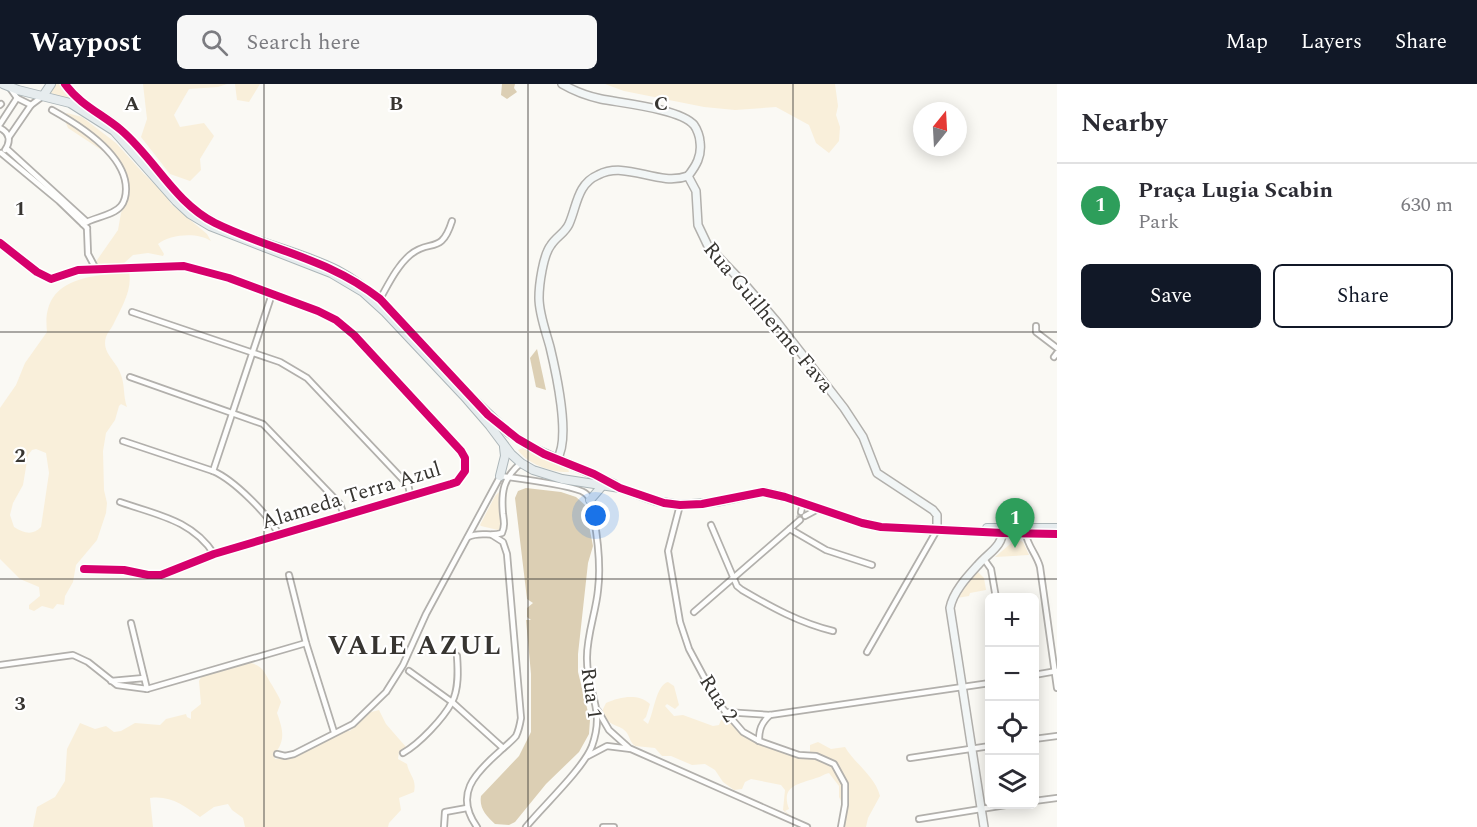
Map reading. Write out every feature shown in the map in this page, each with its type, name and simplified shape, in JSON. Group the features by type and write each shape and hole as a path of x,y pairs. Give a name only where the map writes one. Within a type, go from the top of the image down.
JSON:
{"main road":[{"path":"43,96 51,84"},
{"path":"65,84 80,102 128,136 173,190 195,211 228,228 328,267 352,279 380,299 488,415 509,433 531,447 594,474 620,488 656,501 680,505 716,502 762,492 881,527 1003,531 1057,528"},
{"path":"7,85 77,107 114,131 176,201 199,220 235,238 331,273 363,292 385,312 459,391 521,463 562,479 620,488"},
{"path":"504,446 504,476"},
{"path":"511,454 519,447 531,447"},
{"path":"562,479 572,474 571,465"},
{"path":"590,500 603,485"},
{"path":"1030,531 1057,534"}],"street":[{"path":"557,459 563,444 561,412 539,298 549,246 566,230 583,186 590,178 601,173 623,170 652,178 681,178 687,176 699,160 701,152 695,126 689,120 659,110 599,99 576,92 562,84"},
{"path":"7,85 17,98 31,105"},
{"path":"43,96 31,105 9,137 7,148 0,153 86,224"},
{"path":"9,137 0,126 17,98"},
{"path":"52,110 102,145 119,165 125,179 126,192 120,207 86,224"},
{"path":"7,148 86,224 88,254 96,269"},
{"name":"Rua Guilherme Fava","path":"687,176 696,191 698,225 708,246 770,314 844,408 862,437 877,473 933,510 938,515 937,530"},
{"path":"380,299 406,259 415,252 441,243 448,234 452,221"},
{"name":"Alameda Terra Azul","path":"0,243 37,272 51,279 69,272 96,269 184,266 229,278 318,310 345,327 461,451 466,464 465,471 457,482 214,554 154,576 124,570 84,569"},
{"path":"213,471 272,294"},
{"path":"132,312 290,367 307,378 408,485 411,497"},
{"path":"1036,326 1036,332 1057,348"},
{"path":"130,377 232,412 267,428 340,504 344,515"},
{"path":"123,441 213,471 231,482 274,525 279,535"},
{"path":"466,539 479,533 500,534 504,530 502,492 511,454"},
{"path":"277,754 285,756 294,754 353,724 386,692 398,673 426,614 475,522 504,476 521,463"},
{"path":"504,476 580,490 585,492 590,500"},
{"name":"Rua 1","path":"526,827 588,756 597,729 597,708 587,662 600,571 598,539 590,500"},
{"path":"120,502 182,524 207,543 214,554"},
{"path":"803,503 803,514 818,508"},
{"name":"Rua 2","path":"680,505 668,551 680,622 689,649 718,703 743,732 759,741 799,755 816,756 834,764 845,784 845,805 841,827"},
{"path":"694,612 792,528 799,519"},
{"path":"475,522 479,533"},
{"path":"711,525 737,586 767,605 807,624 833,631"},
{"path":"792,528 826,550 872,566"},
{"path":"867,652 937,530"},
{"path":"984,827 950,608 955,592 984,559 997,549 1003,531"},
{"path":"1030,531 1027,540 1038,558 1040,567 1057,688"},
{"path":"477,827 467,807 471,782 484,765 518,733 521,718 507,554 503,542 492,535"},
{"path":"984,559 991,569 995,593"},
{"path":"289,574 306,643 334,732"},
{"path":"131,623 147,688"},
{"path":"0,665 73,655 88,662 111,681 127,688 147,688 225,668 306,643"},
{"path":"404,753 415,746 452,702 458,677 457,656"},
{"path":"1039,674 1055,671"},
{"path":"409,672 452,702 503,748"},
{"path":"111,681 144,678"},
{"path":"725,712 770,715 985,684"},
{"path":"597,708 609,730 631,749"},
{"path":"737,726 738,717 743,713"},
{"path":"759,741 759,730 770,715"},
{"path":"1039,738 1057,736"},
{"path":"588,756 607,746 631,749 807,827"},
{"path":"910,758 985,747"},
{"path":"1039,800 1057,798"},
{"path":"444,827 445,812 467,807"},
{"path":"919,819 985,808"},
{"path":"603,827 614,827"}],"shaded area":[{"path":"55,84 59,84 72,100 50,93"},
{"path":"143,84 227,84 218,87 189,89 174,115 180,127 204,123 214,136 200,159 201,170 190,181 170,174 141,137 147,119"},
{"path":"235,84 260,84 249,102 237,100"},
{"path":"502,84 515,84 514,88 517,92 507,99 501,95"},
{"path":"605,84 835,84 838,106 836,115 840,127 839,141 829,153 816,143 809,125 776,107 735,110 704,107 624,91"},
{"path":"67,113 82,117 116,143 166,195 171,204 207,234 211,241 199,236 177,236 158,244 163,256 148,253 133,255 123,264 108,268 97,267 95,263 118,230 121,213 130,194 122,184 121,169 112,157 68,128 63,116"},
{"path":"129,272 126,299 105,343 107,352 121,375 127,407 121,404 119,406 115,420 106,433 103,451 106,513 97,540 76,565 73,582 65,596 64,605 57,604 53,609 42,606 34,611 29,609 29,605 40,596 39,587 20,579 0,559 0,408 16,385 25,363 47,332 47,314 59,290 70,283 98,275","holes":["36,449 46,453 49,473 41,527 35,532 24,532 14,527 10,515 13,503 23,485 28,455"]},
{"path":"537,349 546,390 536,387 530,358"},
{"path":"523,448 568,469 569,472 548,469 534,463 518,450"},
{"path":"526,488 561,492 576,497 585,505 593,546 588,563 578,672 590,720 589,734 579,752 546,784 515,822 509,825 495,824 489,818 481,804 481,796 519,756 531,732 531,674 526,620 531,620 527,617 527,608 533,603 527,599 515,498 518,491"},
{"path":"500,491 502,528 498,530 481,526 495,496"},
{"path":"1016,539 1023,542 1029,555 995,557"},
{"path":"978,572 984,578 986,590 957,598 957,595"},
{"path":"244,662 256,664 262,669 281,702 277,713 282,730 282,740 274,755 275,759 295,754 331,734 350,731 367,713 379,710 386,724 406,747 399,752 398,759 407,764 414,784 414,792 399,798 401,810 388,827 245,827 243,818 228,804 214,807 200,817 177,802 164,798 150,798 153,827 33,827 37,807 55,797 65,781 67,749 80,723 95,729 106,726 114,732 121,731 135,723 160,725 166,719 186,714 191,719 191,712 201,704 199,681 203,674"},
{"path":"668,682 674,686 679,705 675,709 667,704 665,706 674,716 683,715 713,726 719,725 721,720 727,721 737,725 764,745 788,753 807,755 810,752 810,745 818,742 831,749 845,747 874,782 880,796 868,818 866,827 840,827 843,805 839,797 839,786 829,773 798,784 789,790 787,801 789,809 785,811 790,817 783,810 785,790 781,785 751,779 745,782 742,789 734,790 723,782 715,770 705,764 692,765 671,756 662,756 655,748 635,746 627,733 608,721 602,711 606,703 617,699 640,698 650,704 643,720 648,724 658,693"}],"tunnel":[{"path":"798,518 801,512"}],"cycle path":[{"path":"65,84 77,98 114,124 133,141 176,192 201,214 236,233 320,264 360,285 380,299 488,415 518,439 544,454 594,474 620,488 664,503 702,504 763,492 881,527 1057,534"},
{"path":"0,243 37,272 51,279 78,270 184,266 229,278 318,311 336,320 354,335 465,458 465,471 457,482 214,554 161,575 124,570 84,569"}],"place":[{"name":"Praça Lugia Scabin","path":"1015,548"}],"district":[{"name":"VALE AZUL","path":"415,645"}]}
